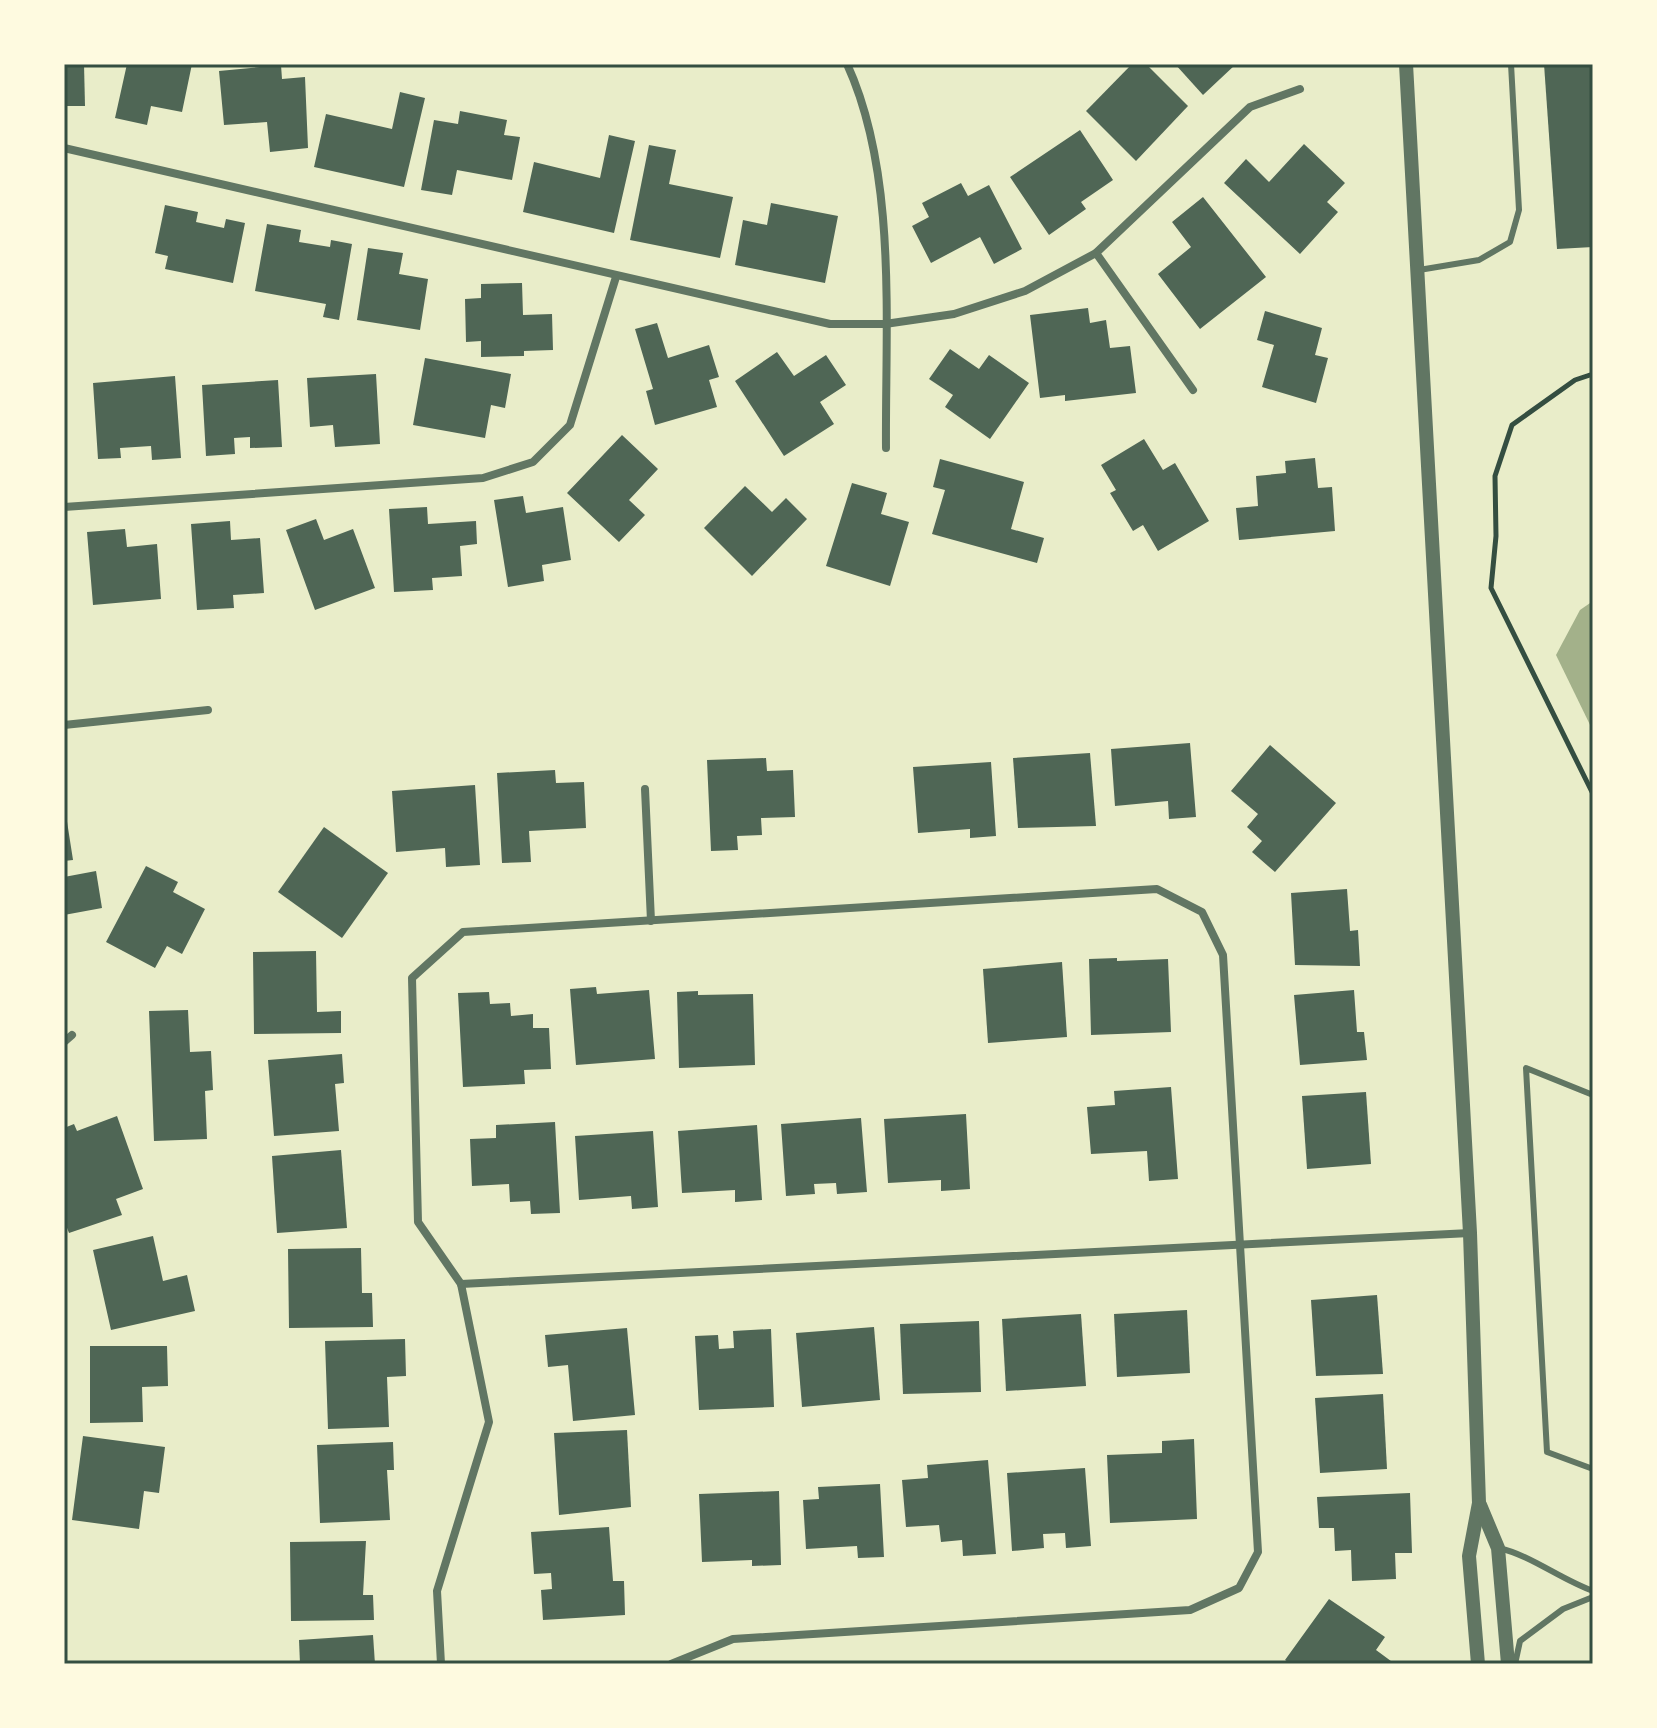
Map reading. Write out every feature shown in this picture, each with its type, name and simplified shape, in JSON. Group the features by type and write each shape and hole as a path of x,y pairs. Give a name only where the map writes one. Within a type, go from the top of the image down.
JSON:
{"street":[{"path":"847,64 862,97 880,172 886,448"},
{"path":"1406,64 1470,1233 1479,1503 1469,1556 1478,1664"},
{"path":"64,148 830,324 885,324 954,314 1025,291 1096,253 1250,107 1300,89"},
{"path":"1096,253 1193,390"},
{"path":"64,507 483,478 533,462 570,425 616,277"},
{"path":"64,725 208,710"},
{"path":"645,789 651,921"},
{"path":"441,1664 437,1591 489,1422 461,1284 418,1222 412,978 463,932 1157,889 1202,912 1223,955 1258,1552 1239,1588 1190,1610 733,1639 671,1664"},
{"path":"64,1042 72,1035"},
{"path":"461,1284 1470,1233"},
{"path":"1479,1503 1498,1548 1508,1664"}],"lane":[{"path":"1418,270 1479,260 1510,242 1519,210 1511,64"},
{"path":"1593,1095 1526,1068 1547,1452 1593,1469"},
{"path":"1498,1548 1516,1552 1562,1580 1593,1591"},
{"path":"1515,1664 1520,1641 1563,1609 1593,1597"}],"path":[{"path":"1593,374 1575,380 1512,425 1495,476 1496,536 1491,588 1593,794"}],"shaded area":[{"path":"1593,601 1593,731 1556,655 1580,610"}],"building":[{"path":"64,64 84,64 85,106 64,106"},
{"path":"127,64 192,64 182,112 151,106 147,125 115,118"},
{"path":"1132,64 1146,64 1188,106 1136,161 1086,111"},
{"path":"1175,64 1236,64 1203,95"},
{"path":"1544,64 1593,64 1593,247 1557,249"},
{"path":"281,65 282,79 305,77 308,148 270,152 267,122 224,125 219,71"},
{"path":"400,92 425,98 404,187 314,167 326,114 392,129"},
{"path":"460,111 507,120 504,135 520,137 512,180 457,170 452,195 421,190 434,120 458,124"},
{"path":"1080,130 1113,180 1081,202 1086,209 1049,235 1010,177"},
{"path":"609,135 635,141 614,233 523,212 534,162 600,178"},
{"path":"1304,144 1345,183 1327,202 1338,212 1300,254 1224,183 1246,159 1269,182"},
{"path":"649,145 676,150 669,184 733,197 720,258 630,240"},
{"path":"961,183 968,196 989,185 1022,249 994,264 980,237 931,263 912,226 929,217 922,203"},
{"path":"1203,197 1266,277 1200,329 1158,274 1191,247 1172,222"},
{"path":"771,203 838,216 825,283 735,265 743,220 767,225"},
{"path":"165,205 198,212 196,222 224,228 226,219 245,223 233,283 165,269 168,256 155,253"},
{"path":"267,224 301,230 299,242 330,247 331,240 352,244 339,320 323,317 326,304 255,291"},
{"path":"368,248 403,253 399,274 428,279 420,330 357,320"},
{"path":"522,283 523,315 552,314 553,350 524,351 524,356 481,357 481,341 466,342 465,299 481,298 481,284"},
{"path":"1088,308 1090,323 1106,320 1110,348 1130,346 1136,393 1065,401 1065,395 1040,398 1030,315"},
{"path":"1265,311 1322,328 1315,355 1328,358 1316,403 1262,387 1274,345 1257,340"},
{"path":"657,323 668,358 709,345 719,377 709,380 717,407 655,425 646,391 653,389 635,329"},
{"path":"950,349 979,369 989,355 1029,383 990,439 945,407 953,395 929,379"},
{"path":"777,352 794,376 826,355 846,385 820,402 834,424 784,456 735,381"},
{"path":"425,358 511,374 505,408 491,405 485,438 413,425"},
{"path":"376,374 380,444 335,447 333,425 310,427 307,378"},
{"path":"175,376 181,458 152,460 151,446 120,448 121,458 98,459 93,383"},
{"path":"278,380 282,447 250,448 250,437 234,438 235,454 206,456 202,385"},
{"path":"622,435 658,469 629,500 645,515 619,542 567,493"},
{"path":"1144,439 1163,470 1175,463 1209,521 1158,551 1143,525 1133,531 1110,493 1116,490 1101,465"},
{"path":"1315,458 1318,488 1332,487 1335,531 1239,540 1236,508 1258,506 1256,476 1286,473 1285,461"},
{"path":"940,459 1024,482 1011,529 1044,538 1037,563 932,534 945,490 933,487"},
{"path":"852,483 887,493 881,514 909,522 890,586 826,566"},
{"path":"745,486 772,512 786,498 807,519 752,576 704,528"},
{"path":"523,496 526,513 563,507 571,560 542,565 544,581 508,587 494,500"},
{"path":"427,507 428,524 476,521 477,544 460,546 462,576 432,578 433,590 394,592 389,509"},
{"path":"316,519 324,540 353,529 375,588 315,610 286,530"},
{"path":"230,521 231,540 260,538 264,593 233,595 234,608 197,610 191,524"},
{"path":"125,529 127,547 157,544 161,599 93,605 87,532"},
{"path":"1190,743 1196,817 1169,819 1168,801 1115,806 1111,749"},
{"path":"1270,745 1336,803 1275,872 1252,852 1262,841 1247,827 1258,814 1231,791"},
{"path":"1090,753 1096,826 1018,828 1013,758"},
{"path":"766,758 767,771 793,770 795,817 761,818 762,835 737,836 738,850 711,851 707,760"},
{"path":"991,762 996,836 970,838 970,829 918,833 913,767"},
{"path":"555,770 556,783 584,782 586,828 529,831 531,862 502,863 497,773"},
{"path":"475,785 480,865 446,867 445,848 396,852 392,791"},
{"path":"64,816 73,860 64,861"},
{"path":"324,827 388,873 342,938 278,892"},
{"path":"146,866 178,882 173,892 205,909 182,954 167,946 155,968 106,942"},
{"path":"96,871 102,908 64,915 64,877"},
{"path":"1347,889 1350,931 1358,930 1360,966 1295,965 1291,893"},
{"path":"316,951 317,1012 341,1011 341,1033 254,1034 253,952"},
{"path":"1117,958 1117,961 1168,959 1171,1032 1091,1035 1089,959"},
{"path":"1062,962 1067,1037 988,1043 983,969"},
{"path":"596,987 597,994 649,990 655,1059 576,1065 570,989"},
{"path":"1354,990 1357,1032 1364,1032 1367,1060 1300,1065 1294,995"},
{"path":"698,991 698,995 753,994 755,1065 679,1068 677,992"},
{"path":"489,992 490,1004 510,1003 511,1016 533,1014 533,1028 549,1028 551,1069 524,1070 525,1084 463,1087 458,993"},
{"path":"188,1010 190,1052 211,1051 213,1090 205,1091 207,1139 154,1141 149,1011"},
{"path":"342,1054 344,1083 335,1084 339,1131 274,1136 268,1060"},
{"path":"1171,1087 1178,1179 1149,1181 1147,1151 1091,1154 1087,1107 1115,1105 1114,1091"},
{"path":"1366,1092 1371,1164 1307,1169 1302,1096"},
{"path":"966,1114 970,1189 941,1191 941,1180 888,1183 884,1119"},
{"path":"117,1116 143,1189 116,1199 122,1215 69,1233 64,1220 64,1128 74,1124 77,1131"},
{"path":"861,1118 867,1192 837,1194 836,1183 814,1184 815,1194 786,1196 781,1124"},
{"path":"555,1122 560,1213 531,1214 530,1201 510,1202 509,1184 472,1186 470,1139 496,1138 496,1125"},
{"path":"757,1125 762,1200 735,1202 735,1190 682,1193 678,1131"},
{"path":"653,1131 658,1207 632,1209 631,1196 579,1200 575,1136"},
{"path":"341,1150 347,1228 277,1233 272,1156"},
{"path":"153,1236 163,1281 187,1275 195,1311 111,1330 93,1250"},
{"path":"361,1248 362,1293 372,1293 373,1327 289,1328 288,1249"},
{"path":"1377,1295 1383,1374 1316,1376 1311,1300"},
{"path":"1187,1310 1190,1373 1117,1377 1114,1314"},
{"path":"1081,1314 1086,1386 1006,1391 1002,1319"},
{"path":"979,1321 981,1392 903,1394 900,1324"},
{"path":"874,1327 880,1400 802,1407 796,1333"},
{"path":"627,1328 635,1415 573,1421 568,1365 548,1367 545,1335"},
{"path":"771,1329 774,1407 699,1410 695,1336 718,1335 719,1349 734,1348 733,1331"},
{"path":"405,1339 406,1376 387,1377 389,1427 328,1429 325,1341"},
{"path":"90,1346 167,1346 168,1386 142,1387 143,1422 90,1423"},
{"path":"1383,1394 1387,1469 1320,1473 1315,1398"},
{"path":"627,1430 631,1507 559,1515 554,1433"},
{"path":"83,1436 165,1447 159,1493 144,1491 139,1529 72,1520"},
{"path":"1194,1439 1197,1519 1110,1523 1107,1455 1162,1453 1162,1441"},
{"path":"393,1442 394,1470 387,1470 390,1520 320,1523 317,1445"},
{"path":"988,1460 996,1554 963,1556 962,1540 941,1542 939,1525 906,1527 902,1480 928,1478 927,1465"},
{"path":"1085,1468 1091,1546 1066,1548 1065,1533 1043,1534 1044,1548 1012,1551 1007,1473"},
{"path":"880,1484 884,1557 858,1558 857,1546 806,1549 803,1500 819,1499 818,1487"},
{"path":"779,1491 781,1565 752,1566 752,1560 702,1562 699,1494"},
{"path":"1410,1493 1412,1553 1395,1553 1396,1579 1352,1581 1351,1550 1335,1551 1334,1528 1319,1528 1317,1497"},
{"path":"609,1527 613,1581 624,1581 625,1615 543,1620 541,1590 552,1589 551,1573 534,1574 531,1532"},
{"path":"366,1541 363,1595 373,1595 374,1620 291,1621 290,1542"},
{"path":"1329,1599 1385,1637 1376,1650 1395,1664 1291,1664 1285,1660"},
{"path":"373,1635 375,1664 300,1664 299,1640"}]}
